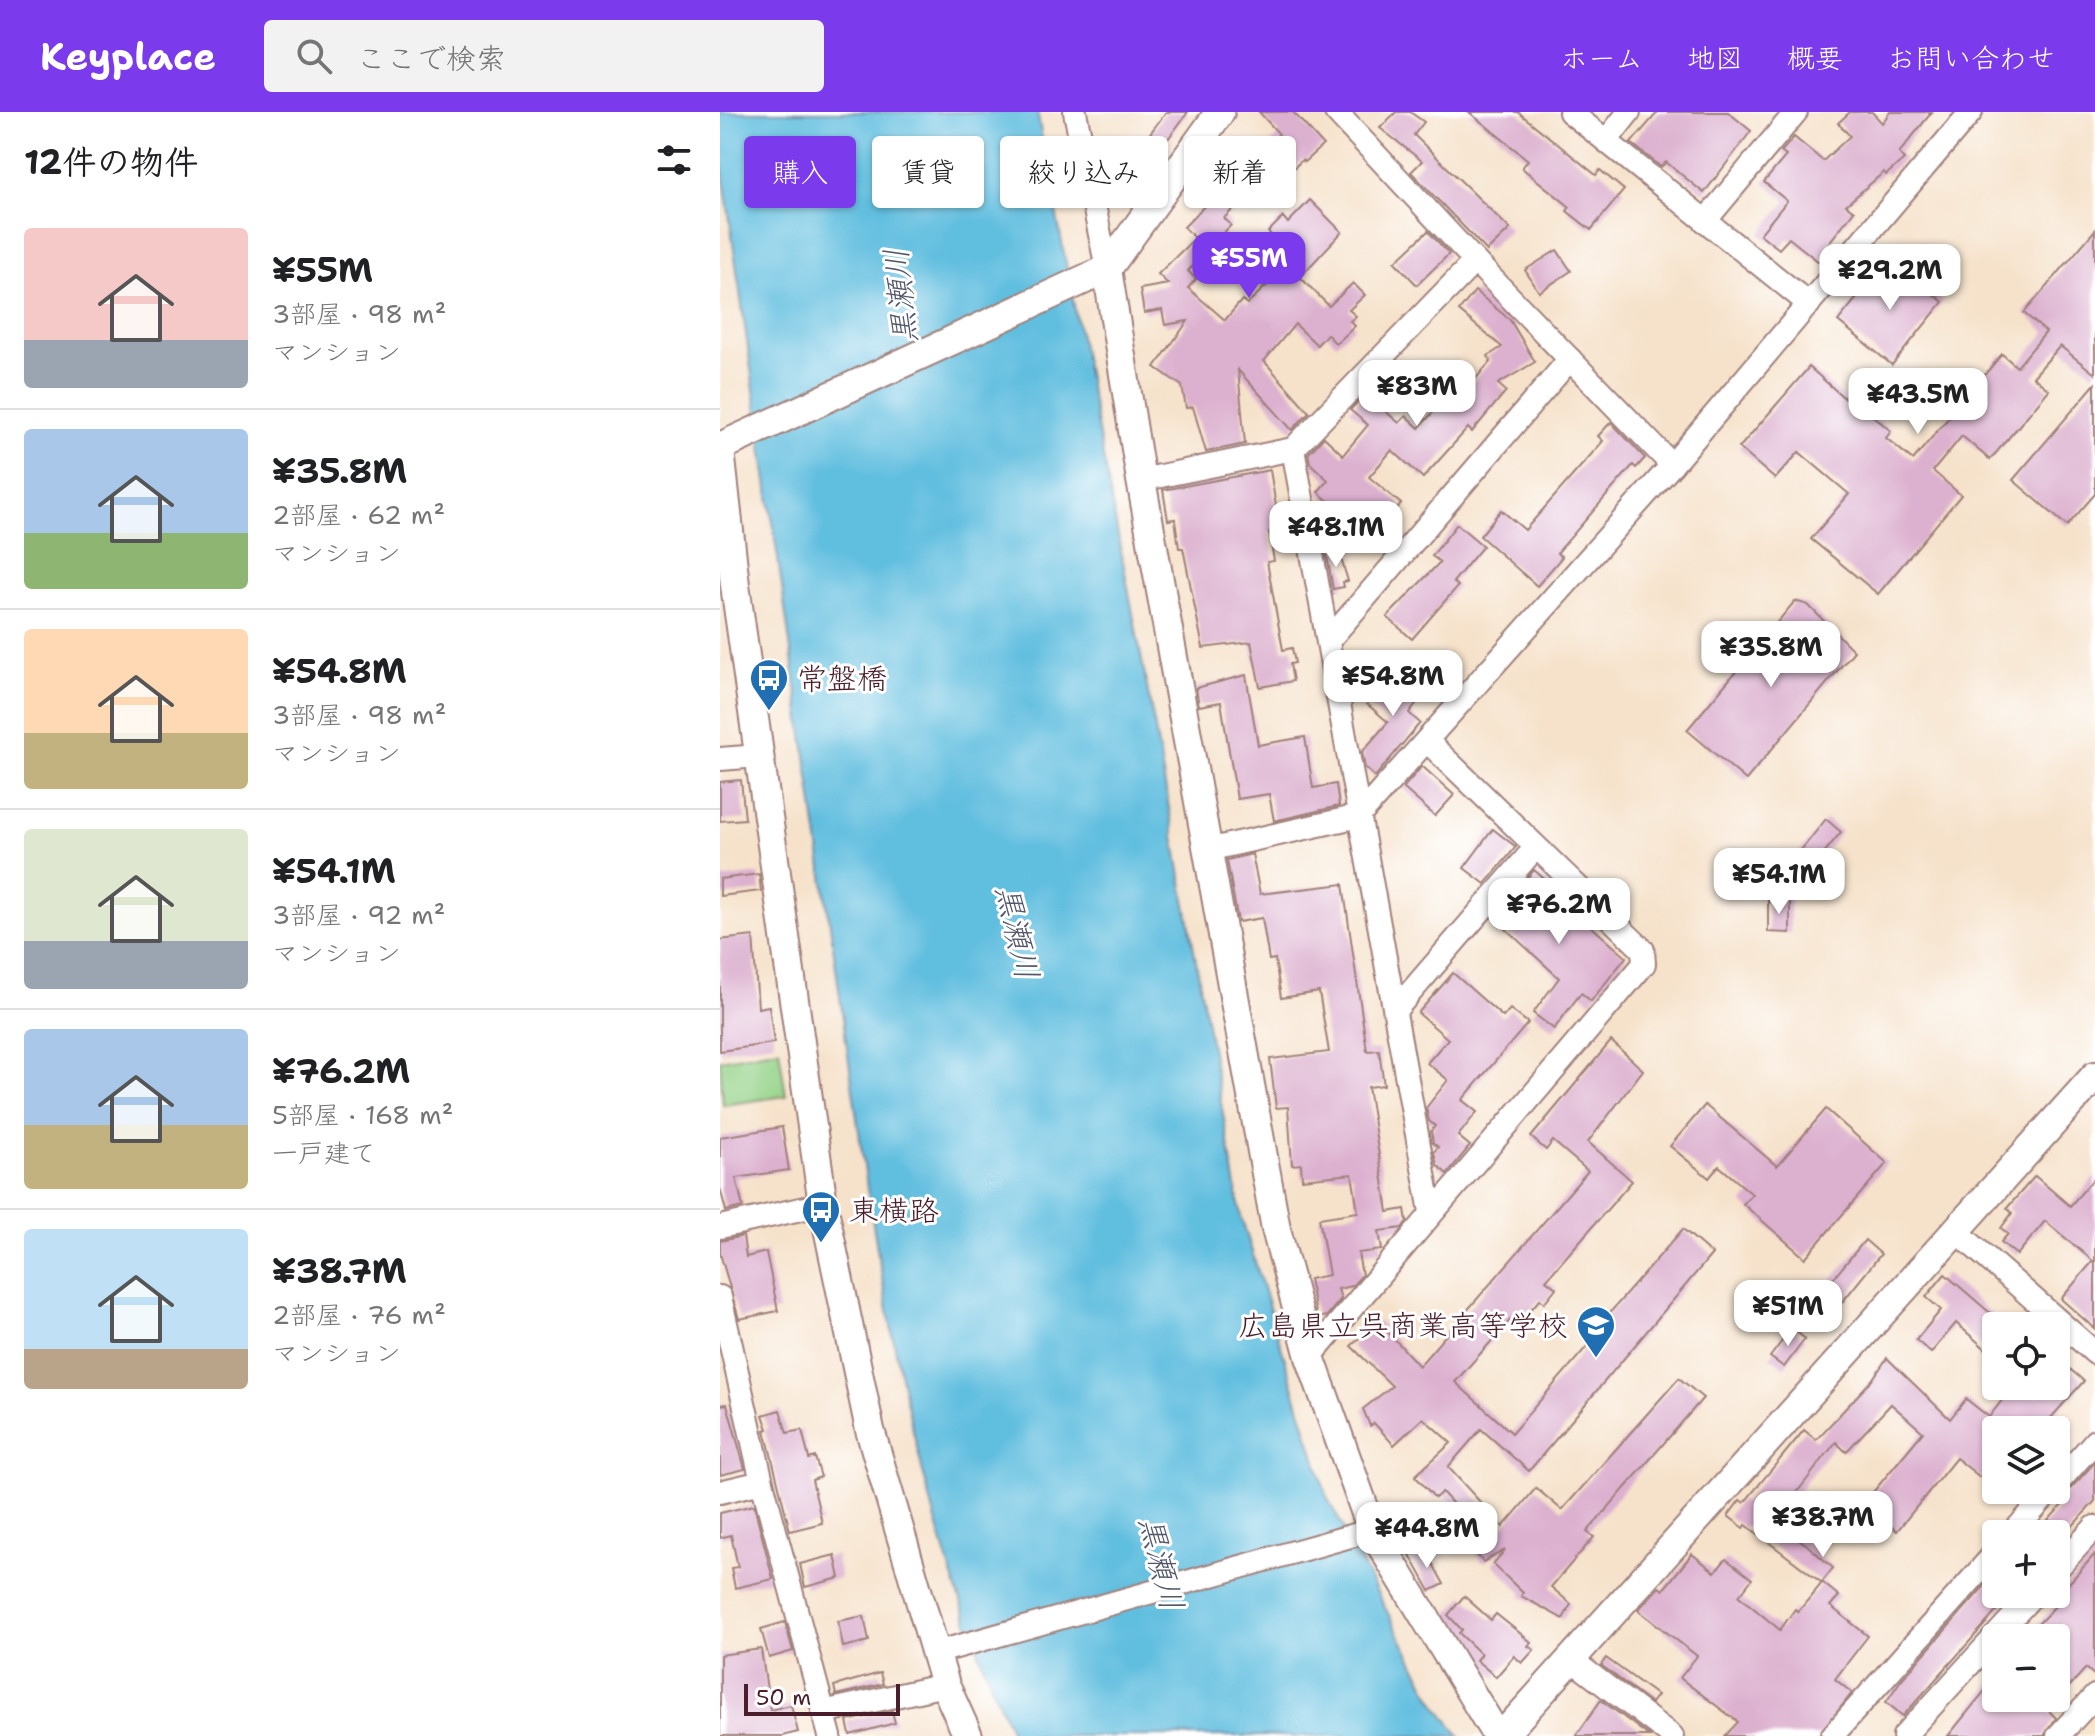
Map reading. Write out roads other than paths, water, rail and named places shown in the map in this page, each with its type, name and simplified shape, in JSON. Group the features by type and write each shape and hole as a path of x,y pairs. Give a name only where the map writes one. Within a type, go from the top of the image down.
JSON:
{"street":[{"path":"1075,112 1100,272 1141,480 1276,1229 1310,1357 1364,1532 1499,1736 2095,1076"},
{"path":"968,1736 945,1685 944,1650 870,1430 823,1204 759,756 728,586 726,446 1100,272 1220,112"},
{"path":"1336,112 1672,465"},
{"path":"1570,112 1809,304"},
{"path":"1606,141 1629,112"},
{"path":"1705,221 1796,112"},
{"path":"1207,850 1359,816 1672,465 1971,112"},
{"path":"1141,480 1293,449 1475,261"},
{"path":"1329,640 1570,359"},
{"path":"1293,449 1397,1008 1431,1212"},
{"path":"1310,1357 1644,964 1643,950 1427,741"},
{"path":"720,759 759,756"},
{"path":"1397,1008 1535,848"},
{"path":"720,1227 823,1204"},
{"path":"1954,1229 2095,1353"},
{"path":"720,1297 762,1482 824,1729 945,1685"},
{"path":"2070,1469 2095,1441"},
{"path":"720,1492 762,1482"},
{"path":"2024,1520 2039,1504"},
{"path":"2070,1555 2095,1527"},
{"path":"944,1650 1364,1532"},
{"path":"1832,1736 1982,1568"},
{"path":"1904,1736 2021,1608"},
{"path":"1569,1658 1672,1736"},
{"path":"2058,1736 2095,1696"}],"water":[{"name":"黒瀬川","path":"720,112 1037,112 1042,136 1000,136 1000,208 1055,208 1155,729 1241,1216 1327,1497 1435,1703 1460,1736 1013,1736 974,1640 942,1543 894,1344 860,1142 720,151"}],"place":[{"name":"常盤橋","path":"769,712"},
{"name":"東横路","path":"821,1244"},
{"name":"広島県立呉商業高等学校","path":"1596,1359"}]}
